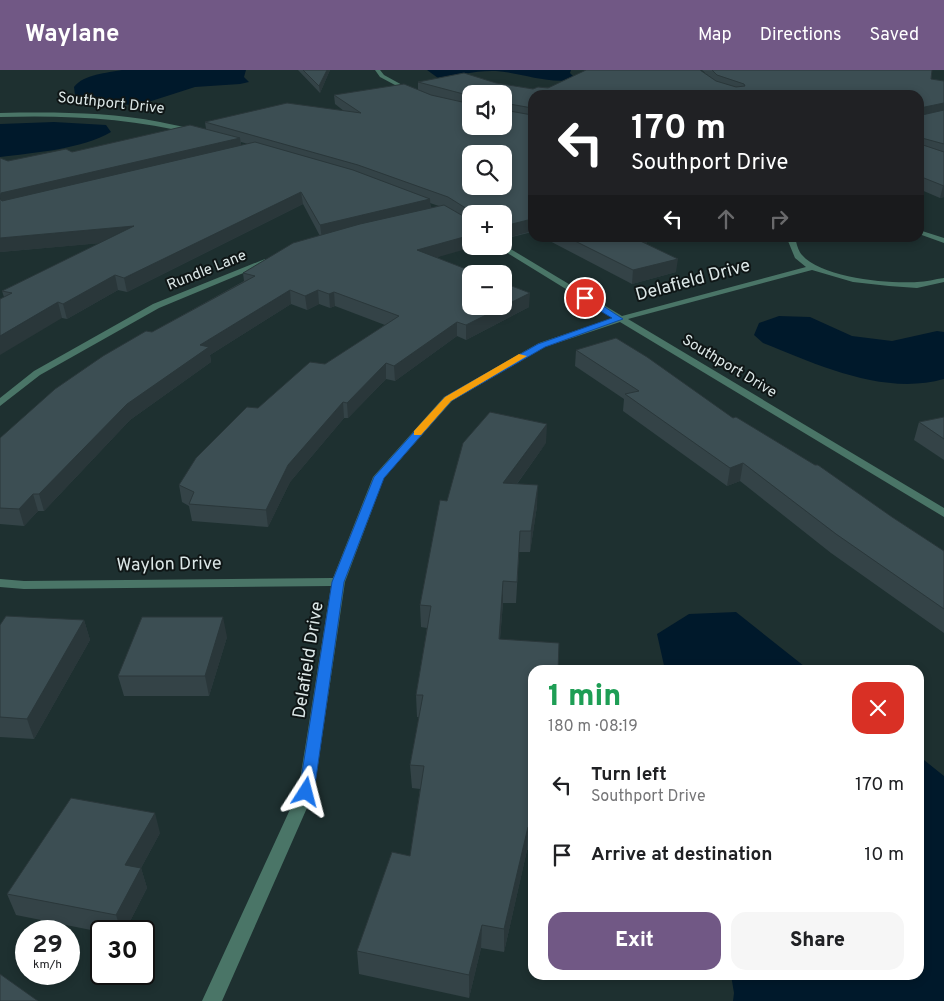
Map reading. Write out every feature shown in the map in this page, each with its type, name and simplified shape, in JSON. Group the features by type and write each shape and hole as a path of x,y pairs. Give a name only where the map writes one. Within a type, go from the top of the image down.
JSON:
{"street":[{"path":"377,70 382,76 415,93"},
{"name":"Southport Drive","path":"0,115 44,113 98,115 169,125 205,134"},
{"path":"924,233 942,238"},
{"path":"792,242 798,256 814,267 845,278 878,284 919,285 944,280"},
{"name":"Southport Drive","path":"512,253 944,513"},
{"name":"Rundle Lane","path":"0,403 37,373 156,306 275,258"},
{"name":"Delafield Drive","path":"212,1001 306,792 338,582 379,477 448,399 542,345 619,319 814,267"},
{"name":"Waylon Drive","path":"0,583 34,585 338,582"}],"water":[{"path":"122,70 246,70 244,77 249,82 195,87 139,105 76,103 74,87 78,83 96,75"},
{"path":"427,70 571,70 570,73 576,79 556,81 496,71 474,72 438,78"},
{"path":"54,122 106,125 111,132 86,143 42,152 0,157 0,124"},
{"path":"779,316 810,317 852,336 892,341 937,331 944,332 944,379 898,384 852,376 829,369 763,343 754,335 759,323"},
{"path":"736,612 803,665 664,665 657,634 689,614"},
{"path":"924,760 944,776 944,1001 733,1001 732,980 924,980"}],"building":[{"path":"303,70 327,70 319,86"},
{"path":"586,70 700,70 716,81 736,87 745,86 717,75 712,70 932,70 931,79 944,81 944,103 924,107 924,90 528,90 528,107 512,104 512,86 533,89 538,87 548,88"},
{"path":"464,73 508,85 462,85 462,94 418,82"},
{"path":"404,84 431,95 462,102 462,135 512,135 512,111 528,114 528,220 512,224 512,205 462,206 448,197 358,165 205,122 287,103 361,113 334,95"},
{"path":"944,110 944,144 924,139 924,115"},
{"path":"190,125 240,138 1,193 0,198 0,158 8,161 66,149 72,152"},
{"path":"255,142 353,170 430,199 320,225 301,192 124,278 115,275 63,304 58,302 0,336 0,299 12,293 2,291 134,226 0,238 0,199 2,201"},
{"path":"924,145 944,152 944,186 924,178"},
{"path":"444,205 462,215 462,238 417,250 462,267 462,315 486,315 466,325 457,322 394,366 386,363 347,403 343,402 288,465 266,510 189,504 194,492 179,485 196,458 247,407 258,408 310,362 325,364 399,316 334,292 329,294 318,290 305,296 290,290 200,345 209,347 127,404 39,494 33,494 19,509 0,508 0,438 55,389 103,356 146,331 152,332 255,276 243,273 293,243 360,224"},
{"path":"577,242 642,242 678,259 633,270"},
{"path":"512,286 530,293 512,302"},
{"path":"616,338 647,357 733,418 736,417 815,465 818,465 944,551 944,609 836,534 743,463 730,468 625,394 639,391 576,350"},
{"path":"490,412 547,424 503,483 538,485 531,531 520,531 517,582 503,581 499,639 559,643 558,665 528,665 528,827 504,929 482,925 469,975 357,951 392,852 410,856 424,766 410,765 423,695 416,695 431,606 420,605 440,500 447,501 463,443"},
{"path":"944,417 944,439 919,422"},
{"path":"6,616 84,620 27,719 0,717 0,625"},
{"path":"142,617 223,617 205,676 118,676"},
{"path":"71,798 155,813 125,865 141,868 116,915 7,894"},
{"path":"0,974 38,1001 0,1001"}],"slow traffic":[{"path":"417,433 448,399 522,356"}],"route":[{"path":"306,792 338,582 379,477 448,399 542,345 619,319 585,298"}]}
